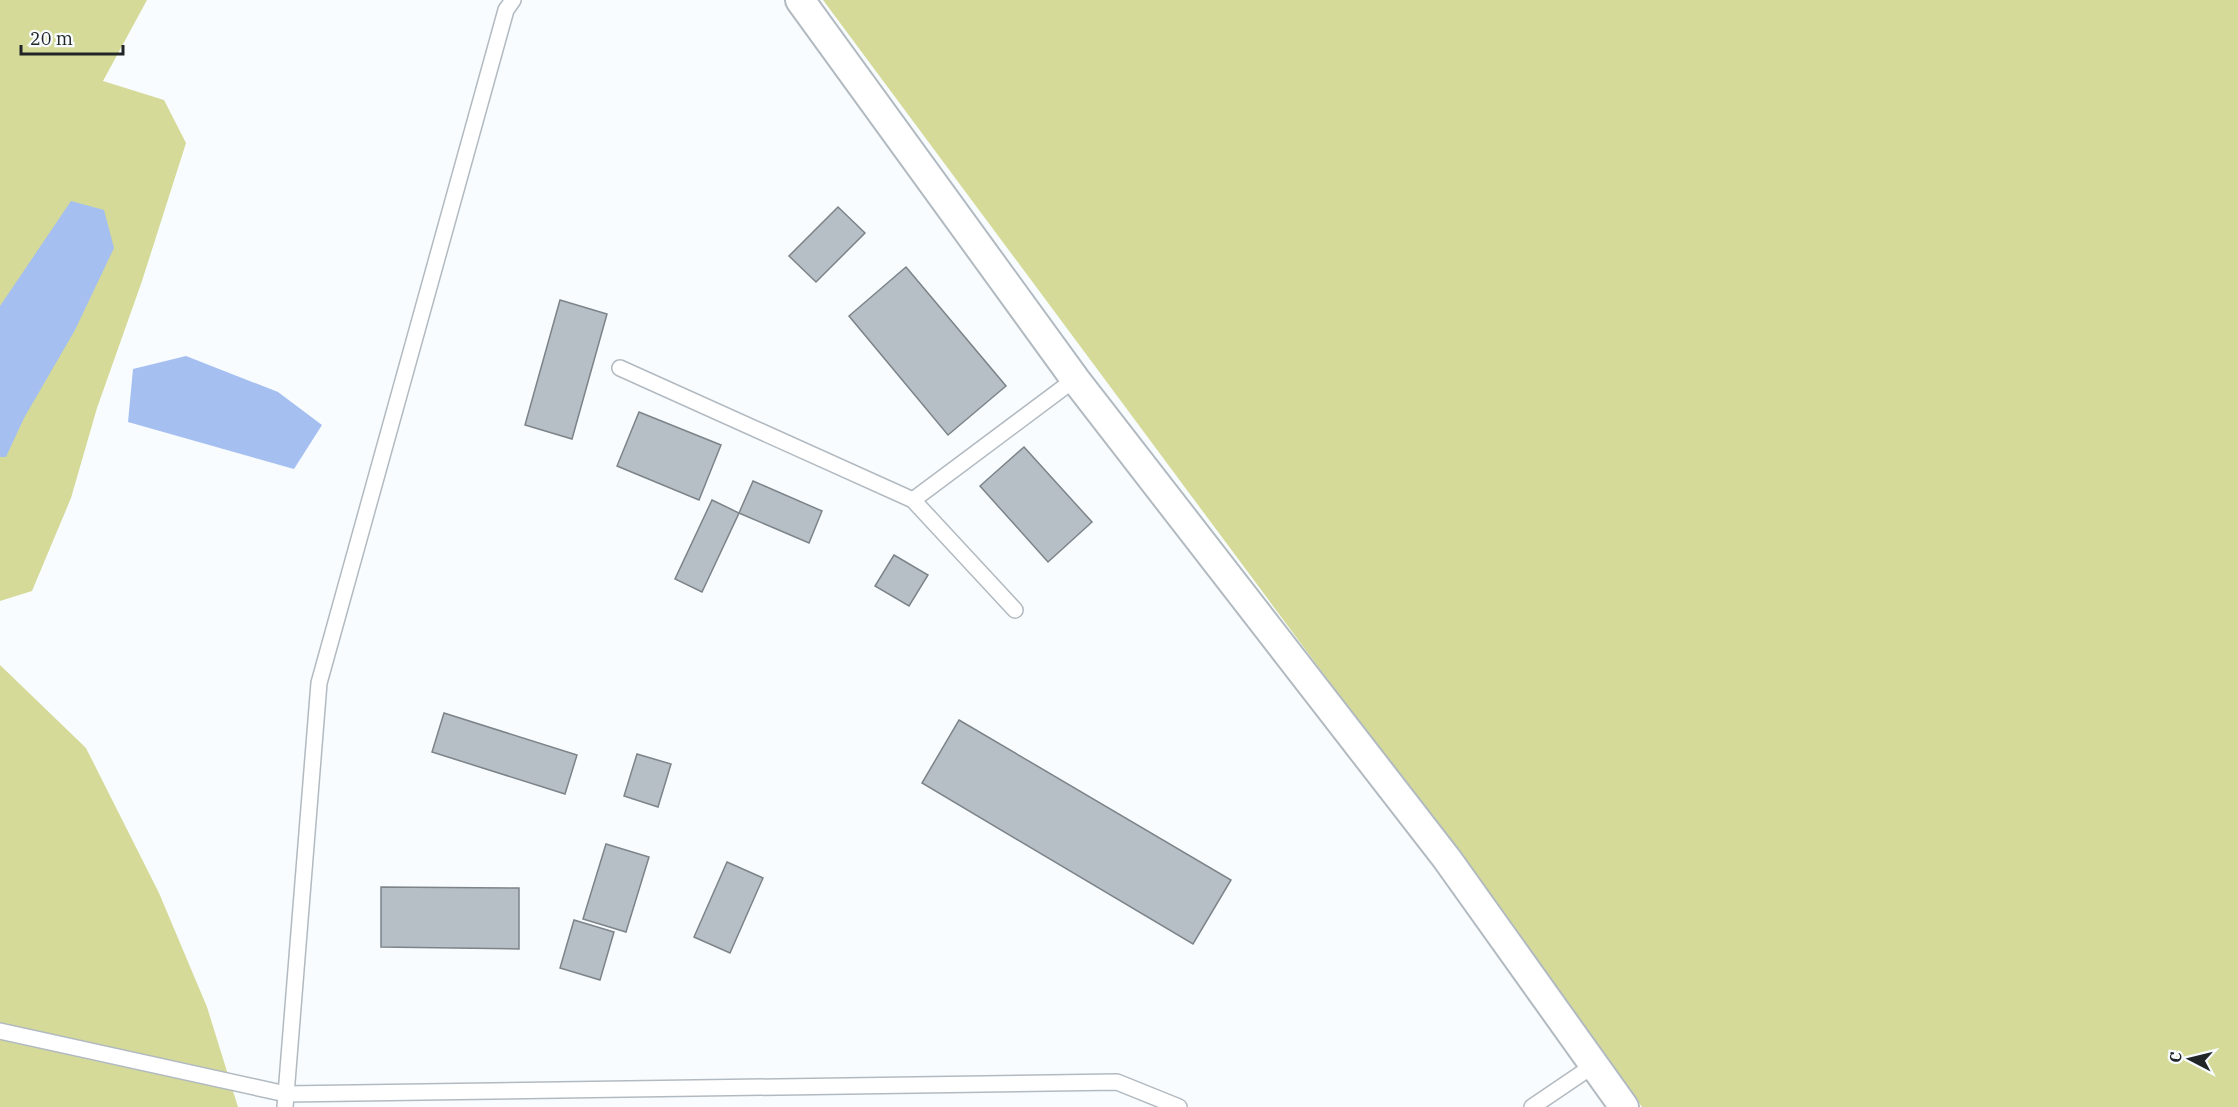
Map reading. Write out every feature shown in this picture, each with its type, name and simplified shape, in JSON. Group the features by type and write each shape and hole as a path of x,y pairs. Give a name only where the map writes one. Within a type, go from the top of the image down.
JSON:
{"street":[{"path":"800,0 1075,380 1447,859 1624,1107"}],"lane":[{"path":"285,1101 319,683 506,10 513,0"},
{"path":"620,368 913,500 1015,610"},
{"path":"913,500 1075,380"},
{"path":"0,1031 285,1101 1118,1082 1179,1107"},
{"path":"1532,1107 1594,1065"}],"green space":[{"path":"0,0 147,0 103,81 164,100 186,143 142,281 97,408 71,498 32,591 0,601"},
{"path":"823,0 2238,0 2238,1107 1642,1107 1507,921"},
{"path":"0,665 86,748 159,893 207,1007 238,1107 0,1107"}],"water":[{"path":"71,201 104,210 114,248 75,330 24,418 6,457 0,457 0,306"},
{"path":"186,356 278,392 322,425 294,469 128,422 133,369"}],"building":[{"path":"838,207 865,233 816,282 789,256"},
{"path":"906,267 1006,386 948,435 849,316"},
{"path":"560,300 607,314 572,439 525,425"},
{"path":"639,412 721,445 699,500 617,466"},
{"path":"1024,447 1092,522 1048,562 980,486"},
{"path":"753,481 822,511 809,543 739,513"},
{"path":"712,500 739,513 702,592 675,579"},
{"path":"894,555 928,575 909,606 875,586"},
{"path":"444,713 577,755 565,794 432,752"},
{"path":"959,720 1231,880 1193,944 922,783"},
{"path":"637,754 671,764 658,807 624,796"},
{"path":"606,844 649,857 626,932 583,919"},
{"path":"727,862 763,878 730,953 694,937"},
{"path":"381,887 519,888 519,949 381,947"},
{"path":"574,920 614,932 600,980 560,968"}]}
